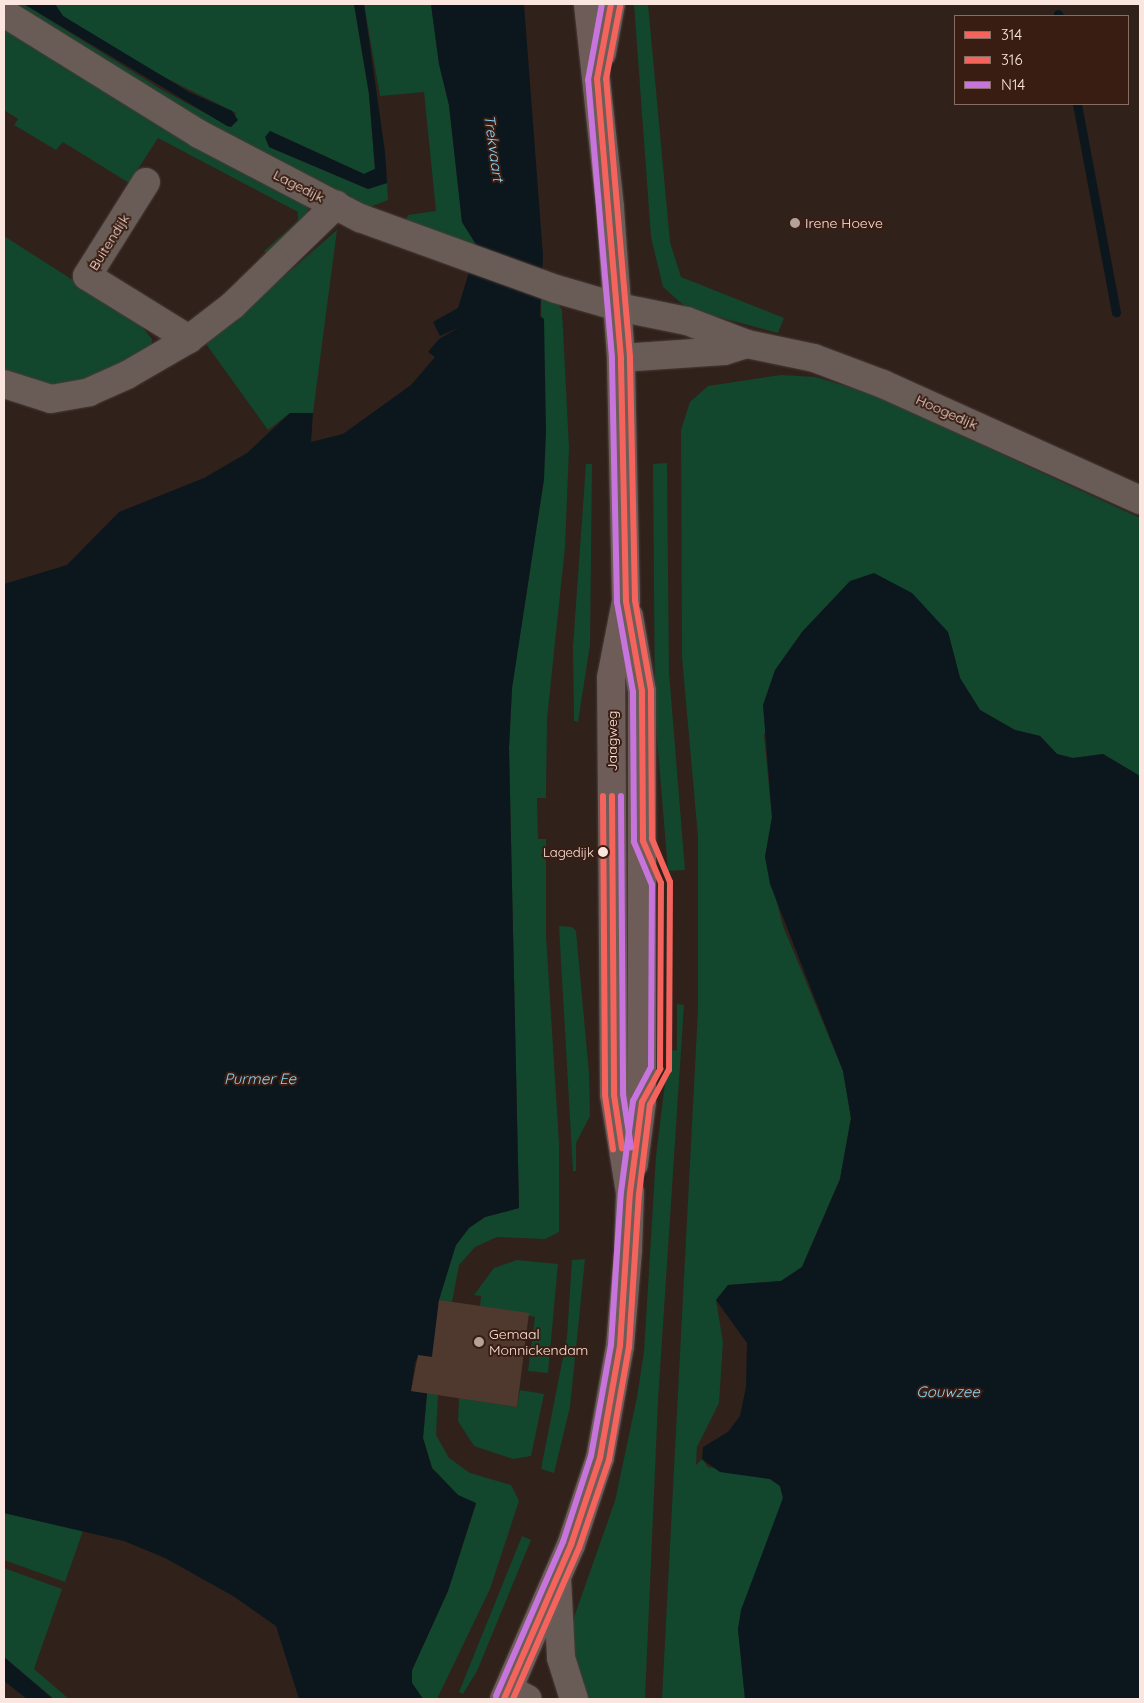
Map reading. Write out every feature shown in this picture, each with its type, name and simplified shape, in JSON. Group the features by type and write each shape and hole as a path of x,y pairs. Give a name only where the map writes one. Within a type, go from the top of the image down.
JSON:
{"main road":[{"name":"Jaagweg","path":"514,1696 585,1507 610,1410 620,1337 630,1193 614,1085 611,678 626,601 620,358 618,307 597,79 588,4"},
{"path":"597,79 611,4"}],"street":[{"name":"Lagedijk","path":"4,13 199,134 360,218 445,246 556,289 618,307"},
{"name":"Buitendijk","path":"146,182 87,276 189,339"},
{"path":"4,384 51,399 89,392 189,339 233,305 336,205"},
{"name":"Hoogedijk","path":"618,307 687,321 747,344 814,358 883,384 1140,500"},
{"name":"Hoogedijk","path":"620,358 724,351 747,344"},
{"path":"557,1578 561,1658 574,1699"}],"green space":[{"path":"4,4 24,4 164,91 231,127 236,113 152,71 63,16 55,4 354,4 369,94 375,169 364,174 270,131 269,147 368,189 387,183 388,200 368,208 236,143"},
{"path":"364,4 431,4 439,64 449,105 462,222 477,246 405,221 408,215 436,211 424,92 380,96"},
{"path":"634,4 648,4 670,242 681,277 784,318 778,333 688,309 663,287 651,237"},
{"path":"4,20 307,205 309,215 267,255 264,251 298,221 298,212 158,138 129,183 63,142 56,150 14,125 18,119 4,110"},
{"path":"337,230 313,413 290,413 268,430 206,344"},
{"path":"4,236 137,321 152,339 151,347 83,383 61,387 4,372"},
{"path":"541,297 558,304 562,310 569,448 565,547 547,719 546,798 537,798 538,839 546,839 546,935 559,1143 559,1232 545,1239 497,1237 475,1247 459,1265 452,1302 439,1300 447,1264 456,1245 469,1228 485,1217 519,1208 509,748 512,688 544,479"},
{"path":"781,375 816,377 874,395 1140,518 1140,776 1103,754 1073,758 1057,754 1040,736 1015,730 980,710 960,678 948,632 826,607 802,632 764,735 772,818 765,857 783,926 843,1071 851,1118 840,1179 802,1267 781,1281 728,1285 716,1300 723,1342 719,1403 697,1447 696,1465 702,1459 708,1467 770,1479 780,1486 783,1498 738,1629 745,1699 662,1699 698,1009 698,837 682,657 681,430 690,402 708,386"},
{"path":"667,463 669,672 685,870 668,871 655,714 653,464"},
{"path":"586,464 592,464 590,645 578,722 574,721 573,646"},
{"path":"559,926 572,927 576,931 589,1073 590,1116 576,1143 576,1171 573,1171"},
{"path":"677,1004 684,1005 658,1401 645,1699 583,1699 570,1642 573,1620 615,1501 637,1397 644,1352 656,1156 669,1051 677,1050"},
{"path":"585,1259 570,1407 554,1473 541,1469 567,1337 572,1260"},
{"path":"517,1260 558,1264 548,1373 528,1371 535,1317 480,1306 481,1296 474,1295 494,1268"},
{"path":"520,1390 544,1394 531,1456 513,1459 474,1446 458,1421 459,1398 517,1407"},
{"path":"427,1393 438,1395 436,1435 449,1458 470,1473 511,1485 519,1501 490,1589 437,1699 423,1699 412,1683 412,1670 448,1591 476,1504 458,1495 432,1468 423,1438"},
{"path":"4,1513 83,1531 65,1582 4,1560"},
{"path":"522,1536 531,1540 477,1671 463,1694 459,1692"},
{"path":"4,1568 62,1589 34,1669 69,1699 54,1699 4,1657"}],"water":[{"path":"24,4 55,4 63,16 189,92 232,111 238,120 231,127 227,126"},
{"path":"354,4 364,4 385,152 387,183 368,189 269,147 265,137 270,131 364,174 375,169 369,94"},
{"name":"Purmer Ee","path":"431,4 524,4 543,256 540,316 544,319 546,432 544,479 512,688 509,748 519,1208 485,1217 469,1228 456,1245 439,1300 432,1357 419,1355 415,1363 411,1391 427,1393 423,1438 432,1468 458,1495 476,1503 448,1591 412,1670 412,1683 423,1699 299,1699 276,1626 233,1596 165,1558 124,1541 4,1513 4,584 67,565 119,512 204,478 247,453 290,413 313,413 311,442 343,434 411,385 435,357 428,352 439,339 460,327 440,336 433,322 458,308 477,246 462,222 449,105 439,64"},
{"name":"Gouwzee","path":"874,573 912,593 948,632 960,678 980,710 1015,730 1040,736 1057,754 1073,758 1103,754 1140,776 1140,1699 745,1699 738,1629 741,1610 783,1498 780,1486 770,1479 720,1472 702,1459 703,1447 728,1432 740,1416 746,1387 747,1343 716,1300 728,1285 781,1281 802,1267 840,1179 851,1118 843,1071 770,884 765,857 772,817 763,705 775,670 802,632 850,581"},
{"path":"4,1657 53,1699 27,1699 4,1681"}],"building":[{"name":"Gemaal Monnickendam","path":"439,1300 529,1313 517,1407 411,1391 418,1355 432,1357"}],"waterway":[{"path":"1077,105 1116,312"}],"transit line":[{"name":"N14","path":"496,1696 563,1542 591,1456 611,1345 621,1192 633,1101 651,1067 652,885 634,842 633,692 617,602 612,358 588,80 602,4"},
{"name":"314","path":"504,1699 571,1545 600,1458 620,1346 630,1193 642,1102 660,1069 661,883 643,841 642,691 626,601 621,358 597,79 611,4"},
{"name":"316","path":"513,1699 579,1548 609,1460 629,1347 639,1194 650,1105 669,1070 670,882 652,839 651,690 635,600 630,357 606,79 620,6"},
{"name":"316","path":"603,796 605,1095 613,1149"},
{"name":"314","path":"612,796 614,1095 622,1148"},
{"name":"N14","path":"621,796 623,1094 631,1147"}],"place":[{"name":"Irene Hoeve","path":"795,223"},
{"name":"Lagedijk","path":"603,852"},
{"name":"Gemaal Monnickendam","path":"479,1342"}],"water label":[{"name":"Trekvaart","path":"494,148"}]}
